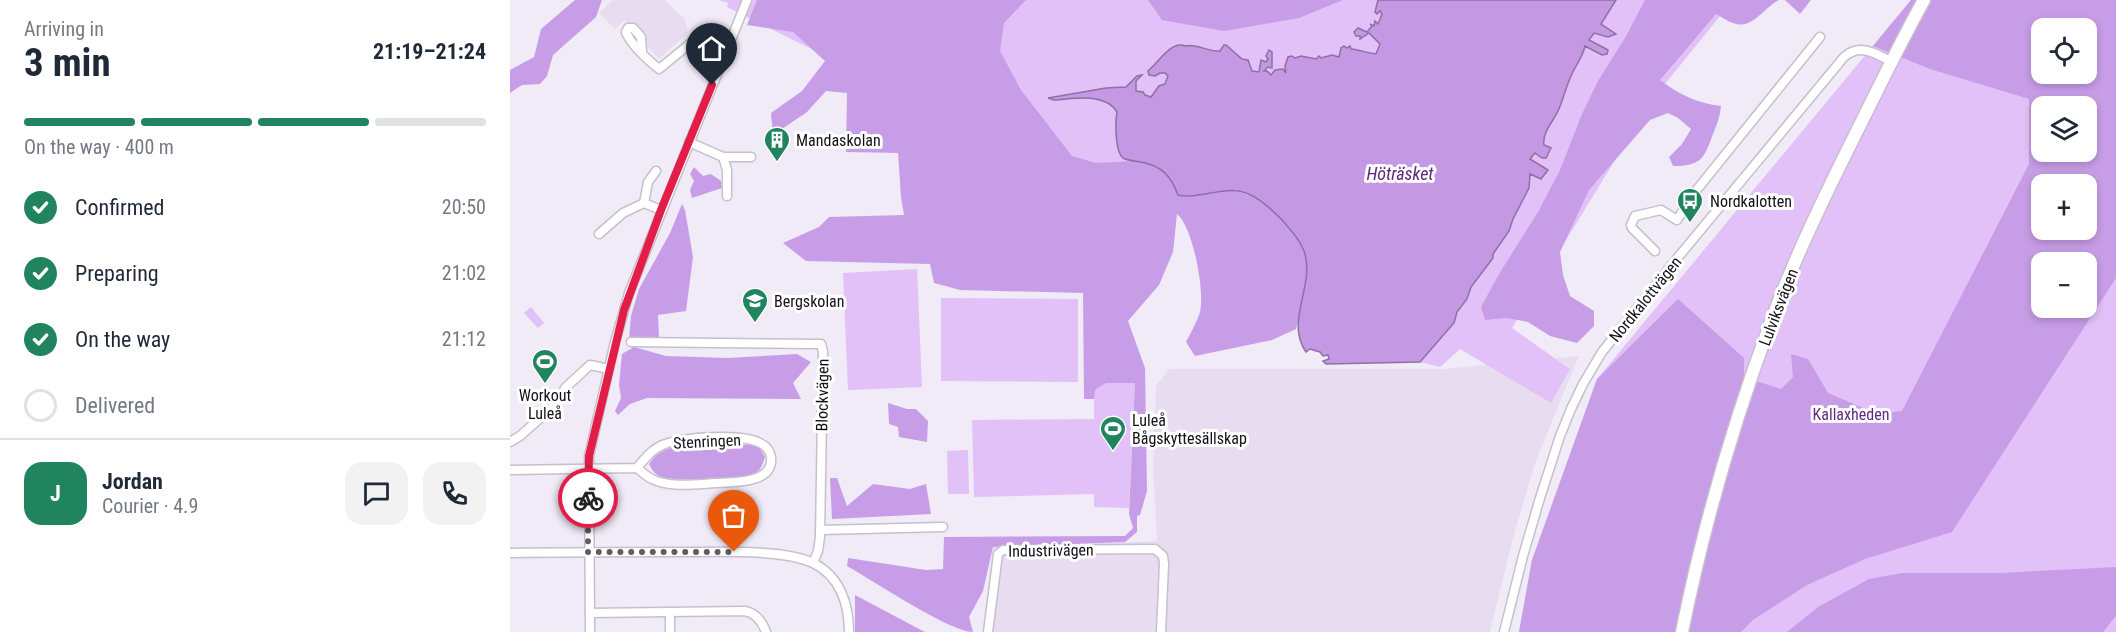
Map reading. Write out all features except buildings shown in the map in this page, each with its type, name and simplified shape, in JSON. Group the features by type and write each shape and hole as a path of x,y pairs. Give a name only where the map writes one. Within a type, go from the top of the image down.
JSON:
{"main road":[{"name":"Lulviksvägen","path":"1682,632 1713,500 1740,408 1769,325 1803,244 1924,0"}],"street":[{"path":"590,632 589,456 609,369 629,293 747,0"},
{"path":"1655,251 1632,228 1632,220 1635,216 1660,210 1677,220 1695,192 1820,37"},
{"path":"642,52 659,69 697,38 708,39 728,47"},
{"name":"Nordkalottvägen","path":"1504,632 1523,556 1560,436 1579,392 1602,352 1844,57 1853,51 1864,49 1892,62"},
{"path":"689,142 723,157 751,157"},
{"path":"723,157 727,170 727,196"},
{"path":"644,203 648,182 656,171"},
{"path":"598,234 623,213 644,203 661,210"},
{"name":"Blockvägen","path":"631,342 821,344 823,351 820,530 819,546 813,563"},
{"path":"510,442 546,413 561,398 565,388 590,365 609,369"},
{"name":"Stenringen","path":"689,439 753,440 768,448 771,459 768,470 763,475 734,482 667,484 652,480 637,468 651,452 664,444 689,439"},
{"path":"510,470 637,468"},
{"path":"820,530 943,527"},
{"name":"Industrivägen","path":"988,632 998,554 1003,550 1155,549 1163,556 1161,632"},
{"path":"510,553 752,552 788,556 813,563 833,579 844,595 848,611 849,632"},
{"path":"670,612 670,632"},
{"path":"590,613 751,612 763,622 766,632"}],"shaded area":[{"path":"613,0 665,0 685,20 688,33 659,59 625,20 615,29 599,13"},
{"path":"1579,356 1535,463 1513,538 1490,632 984,632 993,547 1157,541 1153,466 1156,386 1169,369 1444,369"}],"green space":[{"path":"575,0 602,0 596,17 553,55 547,76 540,84 522,85 510,93 510,70 534,57 541,29"},
{"path":"718,0 1733,0 1652,100 1512,328 1570,369 1551,403 1460,349 1440,367 1420,362 1440,338 1224,154 1089,273 872,79 727,7 728,3"},
{"path":"757,0 1026,0 1004,23 1000,51 1021,90 1072,156 1096,163 1144,162 1165,172 1172,179 1178,195 1192,196 1226,190 1245,194 1257,199 1280,217 1299,240 1304,252 1307,265 1306,280 1296,329 1272,340 1195,356 1186,342 1200,312 1201,290 1193,245 1183,221 1177,214 1173,252 1159,285 1128,321 1145,368 1147,491 1140,515 1137,516 1137,532 1125,542 993,547 983,591 969,617 973,632 947,624 892,593 847,566 848,558 926,570 943,569 944,537 1125,536 1133,528 1129,514 1135,383 1106,383 1095,390 1094,399 1084,399 1083,293 960,290 934,283 930,264 806,261 783,243 819,227 829,217 904,215 898,153 846,152 847,93 826,91 807,112 773,135 771,113 802,91 825,61 793,32 747,25"},
{"path":"1148,0 1343,0 1299,18 1224,31 1162,20"},
{"path":"1645,0 1779,0 1746,24 1733,23 1716,14 1660,80 1689,98 1721,106 1710,143 1700,159 1690,165 1673,166 1669,157 1682,144 1691,129 1668,113 1650,120 1589,190 1560,252 1563,275 1570,296 1594,311 1594,326 1577,343 1550,336 1528,322 1507,318 1485,320 1481,307 1538,212 1560,170 1598,81"},
{"path":"1785,0 1811,0 1800,14"},
{"name":"Kallaxheden","path":"1911,0 2116,0 2116,632 1519,632 1532,560 1597,379"},
{"path":"1911,0 2116,0 2116,278 2097,307 2097,252 2031,252 2031,318 2090,318 1952,532 1865,559 1807,585 1753,620 1741,632 1519,632 1532,560 1597,379 1678,299 1744,358 1744,377 1781,389 1793,377 1791,354 1808,359 1828,393 1877,414 1902,411 2029,164 2029,99 1930,69 1873,46"},
{"path":"694,167 703,176 711,174 721,181 722,188 692,198 690,190 694,181 690,174"},
{"path":"682,204 693,257 686,311 658,315 659,337 629,339 631,316 639,289 670,233"},
{"path":"917,269 922,387 848,390 843,273"},
{"path":"941,298 1078,299 1078,382 941,381"},
{"path":"531,307 544,323 538,328 524,313"},
{"path":"634,347 666,356 727,358 797,354 811,362 793,383 801,399 647,398 630,404 618,415 615,411 621,398 619,385 622,354"},
{"path":"1106,383 1135,383 1129,508 1094,507 1094,494 974,497 972,420 1094,419 1094,390"},
{"path":"888,403 907,409 916,409 928,421 927,442 899,437 898,427 889,424"},
{"path":"718,443 759,447 765,457 762,466 757,472 747,475 695,480 662,477 654,472 649,464 655,457 670,448"},
{"path":"968,450 969,494 948,494 947,451"},
{"path":"830,478 837,478 847,506 873,484 910,489 926,484 931,514 832,519"},
{"path":"2116,567 2116,616 2103,632 1787,632 1818,607 1869,579 1902,573 2000,573"},
{"path":"855,595 921,630 925,632 855,632"}],"water":[{"name":"Höträsket","path":"1378,0 1616,0 1601,24 1616,34 1608,37 1594,33 1589,40 1608,50 1607,54 1602,55 1585,46 1545,136 1544,145 1551,148 1546,158 1535,153 1530,159 1548,170 1541,179 1530,174 1529,188 1509,231 1493,254 1493,258 1471,287 1467,299 1457,312 1454,323 1420,362 1326,364 1323,361 1329,359 1328,355 1323,356 1320,352 1310,349 1306,352 1300,341 1299,317 1307,266 1305,254 1295,236 1274,212 1256,198 1237,191 1220,191 1195,196 1178,195 1169,177 1160,169 1125,159 1120,155 1116,136 1117,112 1112,106 1097,99 1054,100 1048,98 1106,88 1126,87 1137,76 1142,75 1136,81 1136,91 1151,97 1159,86 1165,84 1168,76 1165,73 1149,75 1148,71 1165,53 1180,45 1220,51 1226,45 1242,59 1248,60 1252,71 1259,72 1261,60 1266,62 1269,50 1272,52 1272,68 1268,67 1264,71 1271,75 1275,70 1283,69 1286,73 1285,66 1288,57 1292,56 1316,59 1319,56 1321,58 1332,55 1339,57 1341,48 1344,46 1376,54 1380,44 1369,33 1360,39 1360,36 1356,36 1354,32 1358,28 1367,32 1372,26 1370,24 1374,26 1375,21 1378,24 1382,14 1380,11 1377,14 1375,12"}],"way so far":[{"path":"588,498 588,552 734,552"}],"place":[{"name":"Mandaskolan","path":"777,163"},
{"name":"Nordkalotten","path":"1690,224"},
{"name":"Bergskolan","path":"755,324"},
{"name":"Workout Luleå","path":"545,385"},
{"name":"Luleå Bågskyttesällskap","path":"1113,452"}],"route":[{"path":"588,498 589,456 615,342 629,293 712,85"}]}
